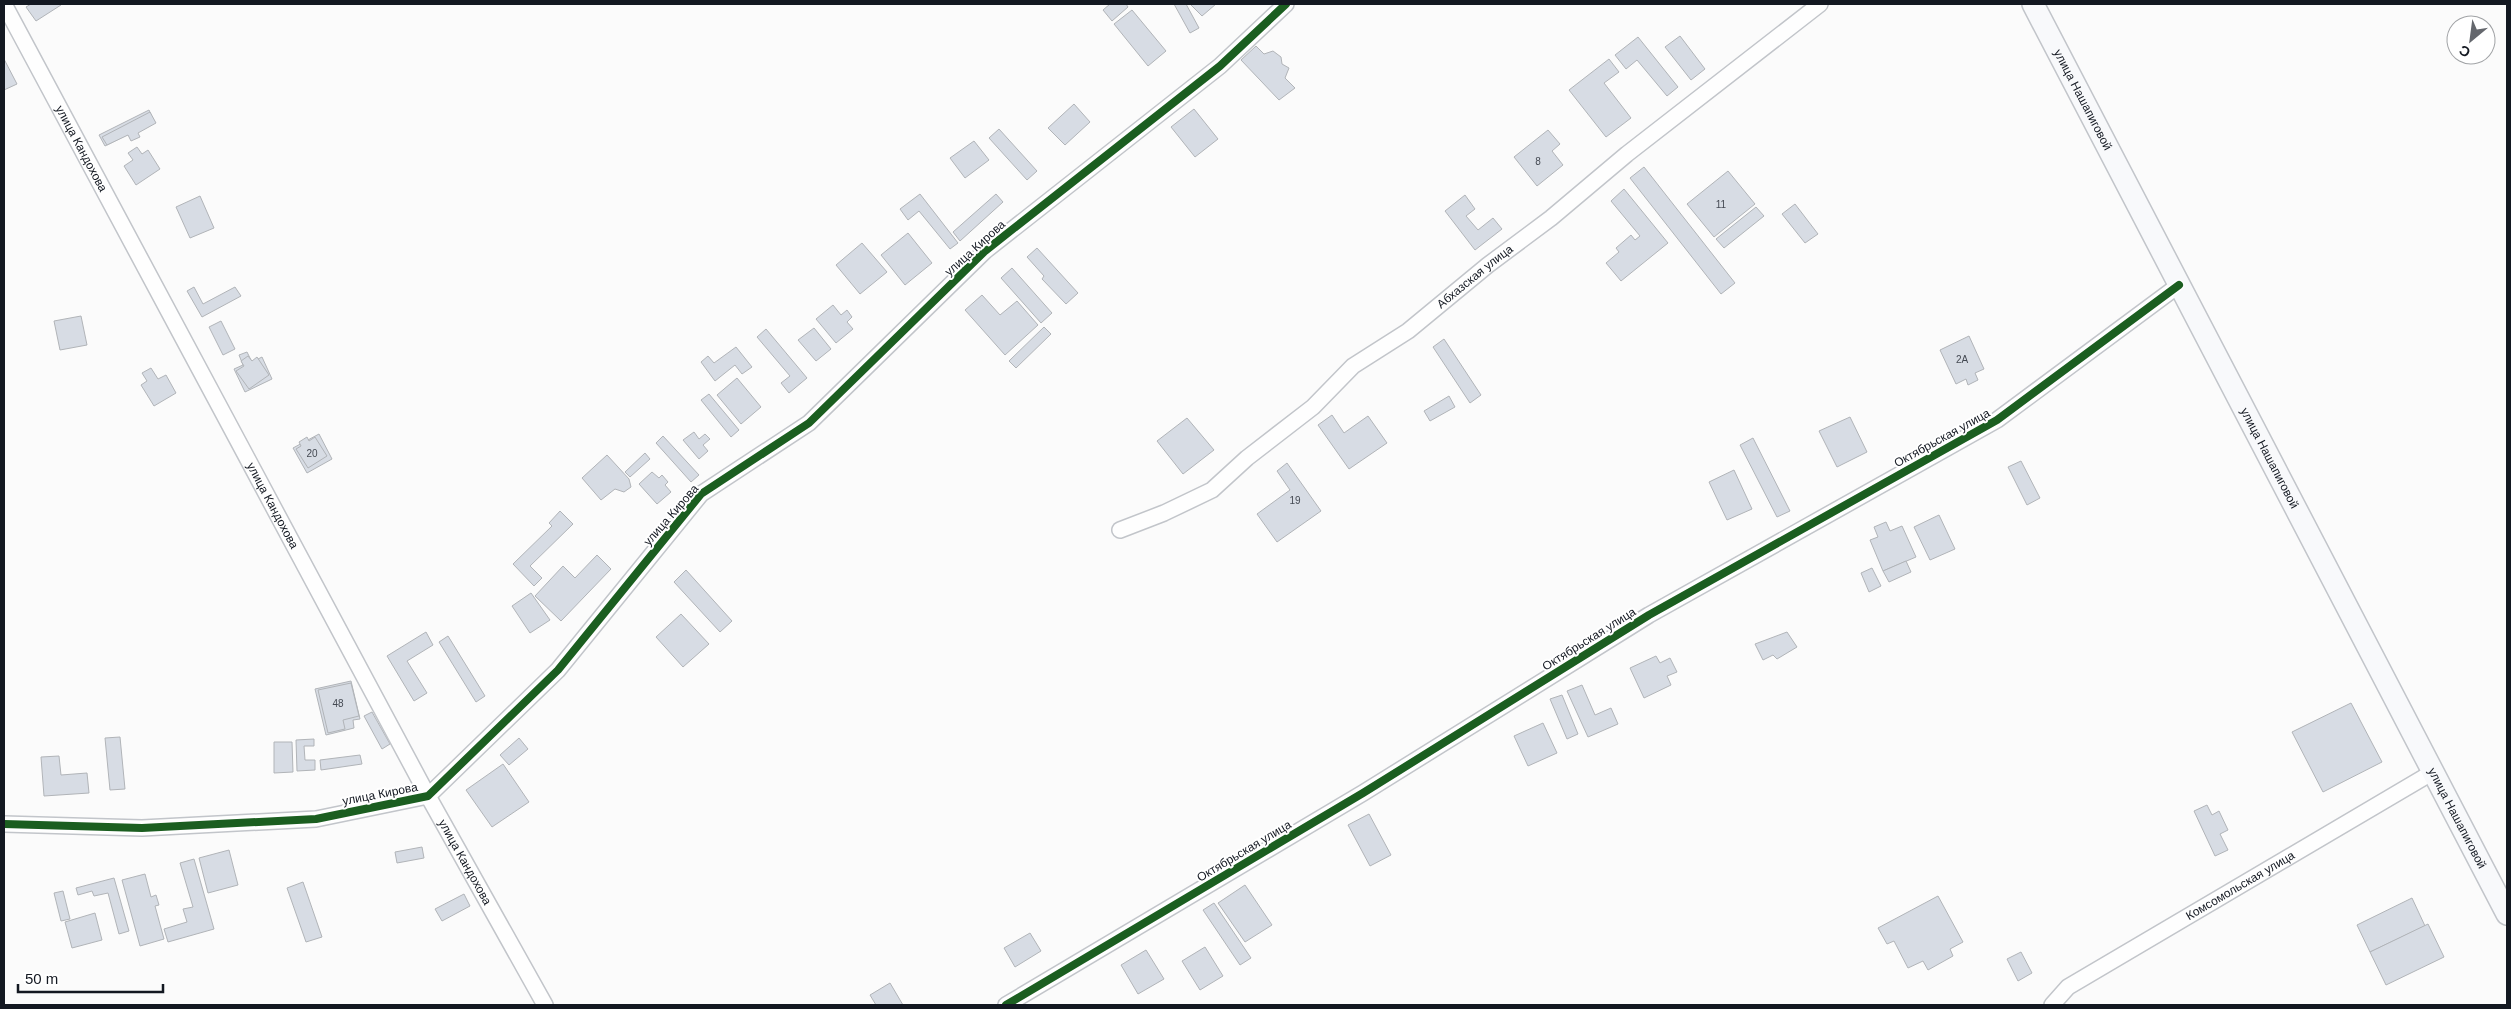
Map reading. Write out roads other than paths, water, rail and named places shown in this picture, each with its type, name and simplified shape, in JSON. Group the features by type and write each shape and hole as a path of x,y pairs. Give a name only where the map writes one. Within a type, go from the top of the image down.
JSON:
{"street":[{"name":"улица Кандохова","path":"4,4 428,796 545,1005"},
{"name":"улица Кирова","path":"4,824 142,828 316,819 428,796 558,670 701,494 809,422 985,251 1220,66 1286,4"},
{"name":"Абхазская улица","path":"1120,530 1164,513 1212,490 1248,458 1313,407 1353,366 1408,331 1488,265 1551,218 1627,154 1820,4"},
{"name":"улица Нашапиговой","path":"2032,4 2507,914"},
{"name":"Октябрьская улица","path":"1006,1005 1363,793 1649,615 1997,420 2179,285"},
{"name":"Комсомольская улица","path":"2052,1005 2068,987 2433,772"}]}
